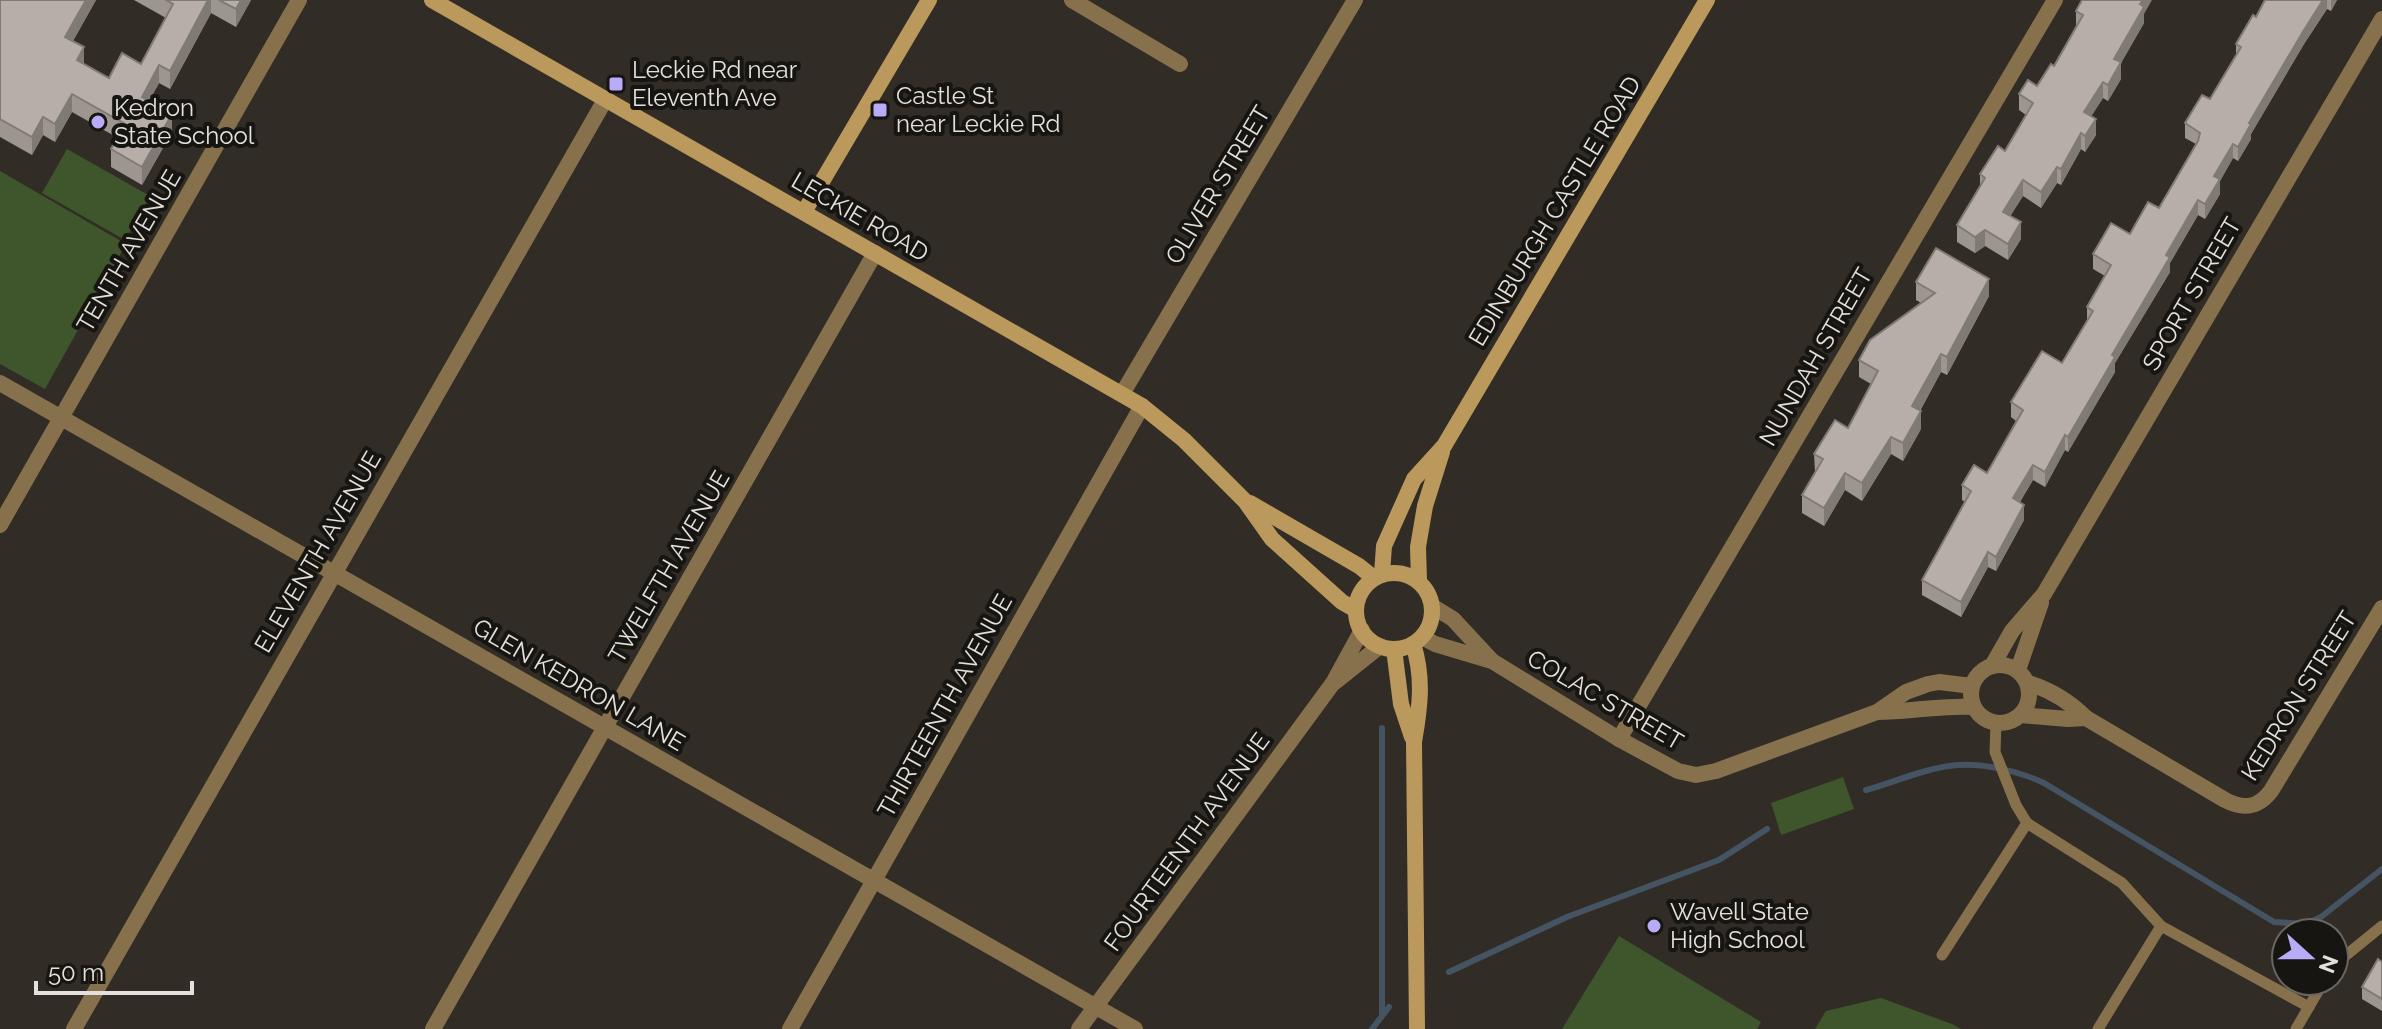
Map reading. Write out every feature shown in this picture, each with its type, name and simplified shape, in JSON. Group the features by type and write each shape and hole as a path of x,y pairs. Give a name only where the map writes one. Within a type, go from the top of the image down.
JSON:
{"street":[{"name":"TENTH AVENUE","path":"0,525 299,0"},
{"name":"LECKIE ROAD","path":"432,0 1142,406 1184,440 1245,501 1272,539 1342,602 1356,610"},
{"path":"804,212 929,0"},
{"path":"1072,0 1180,64"},
{"name":"OLIVER STREET","path":"1122,394 1355,0"},
{"name":"EDINBURGH CASTLE ROAD","path":"1378,576 1384,546 1414,479 1444,446 1707,0"},
{"name":"NUNDAH STREET","path":"1619,739 2055,0"},
{"name":"SPORT STREET","path":"1992,666 2012,631 2044,594 2382,19"},
{"name":"ELEVENTH AVENUE","path":"74,1029 605,100"},
{"name":"TWELFTH AVENUE","path":"433,1029 875,253"},
{"name":"GLEN KEDRON LANE","path":"0,383 1135,1029"},
{"name":"THIRTEENTH AVENUE","path":"790,1029 1142,406"},
{"name":"EDINBURGH CASTLE ROAD","path":"1419,581 1418,547 1425,506 1444,446"},
{"name":"LECKIE ROAD","path":"1245,501 1378,576"},
{"path":"1401,573 1419,581 1430,597 1429,628 1417,640 1387,648 1370,640 1362,630 1356,610 1358,598 1378,576 1401,573"},
{"name":"SPORT STREET","path":"2023,677 2044,594"},
{"name":"COLAC STREET","path":"1432,606 1453,619 1492,661"},
{"name":"KEDRON STREET","path":"2086,718 2225,800 2241,807 2254,806 2271,791 2382,608"},
{"name":"FOURTEENTH AVENUE","path":"1079,1029 1333,683 1362,630"},
{"path":"1417,640 1421,699 1414,742 1417,1029"},
{"name":"COLAC STREET","path":"1417,640 1492,661 1619,739 1678,771 1705,774 1877,712 1906,692 1928,684 1939,682 1972,686"},
{"path":"1387,648 1414,742"},
{"name":"FOURTEENTH AVENUE","path":"1333,683 1387,648"},
{"path":"2001,664 2073,704 2086,718 2021,715 2005,723 1996,723 1979,715 1973,707 1972,686 1982,670 2001,664"},
{"path":"2021,715 2029,700 2023,677"},
{"name":"COLAC STREET","path":"1877,712 1910,712 1938,706 1973,707"}],"lane":[{"path":"1996,723 1995,752 2016,805 2027,823 2122,883 2161,926 2309,1007"},
{"path":"1942,955 2027,823"},
{"path":"2098,1029 2161,926"},
{"path":"2350,952 2382,926"},
{"path":"2296,1029 2315,997"}],"green space":[{"path":"67,149 150,196 125,240 42,193"},
{"path":"0,171 126,244 45,389 0,364"},
{"path":"1843,777 1854,809 1781,835 1771,803"},
{"path":"1619,936 1761,1022 1757,1029 1562,1029"},
{"path":"1881,998 1961,1029 1815,1029 1826,1011"}],"building":[{"path":"0,0 86,0 65,37 84,47 77,60 109,78 122,53 141,64 173,4 166,0 208,0 170,71 159,65 142,97 172,114 142,167 111,149 125,124 72,94 55,124 43,117 32,137 0,119"},
{"path":"219,0 241,0 236,9"},
{"path":"2082,0 2143,0 2140,4 2144,7 2114,59 2121,62 2108,85 2103,82 2084,112 2096,119 2085,136 2081,133 2061,169 2057,167 2041,192 2023,180 2003,212 2021,222 2008,244 1985,230 1975,237 1957,225 1985,178 1980,174 1998,146 2005,151 2033,103 2019,94 2028,80 2037,86 2051,64 2054,66 2083,15 2076,11"},
{"path":"2265,0 2323,0 2249,123 2238,147 2233,144 2214,176 2220,179 2205,204 2198,200 2166,255 2170,257 2068,437 2065,435 2045,472 2033,465 2013,498 2024,505 1996,557 1988,552 1961,602 1922,580 1971,491 1962,485 1974,465 1987,473 2023,410 2011,402 2042,351 2062,363 2093,311 2087,307 2111,265 2093,254 2111,223 2130,234 2148,202 2159,208 2198,141 2200,133 2185,123 2202,95 2210,99 2241,47 2236,44"},
{"path":"1936,248 1989,279 1947,357 1941,354 1912,406 1921,411 1903,443 1891,437 1862,483 1845,473 1824,508 1802,495 1823,459 1814,454 1835,420 1848,428 1878,371 1859,360 1870,340 1935,293 1916,282"},
{"path":"2378,959 2382,962 2382,999 2362,987"}],"waterway":[{"path":"1382,728 1382,1014"},
{"path":"1866,790 1947,766 1991,767 2025,775 2044,783 2274,922 2306,924 2321,917 2382,869"},
{"path":"1449,972 1567,917 1719,860 1767,829"},
{"path":"1372,1029 1389,1007"}],"place":[{"name":"Leckie Rd near Eleventh Ave","path":"616,84"},
{"name":"Castle St near Leckie Rd","path":"880,110"},
{"name":"Kedron State School","path":"98,122"},
{"name":"Wavell State High School","path":"1654,926"}]}
